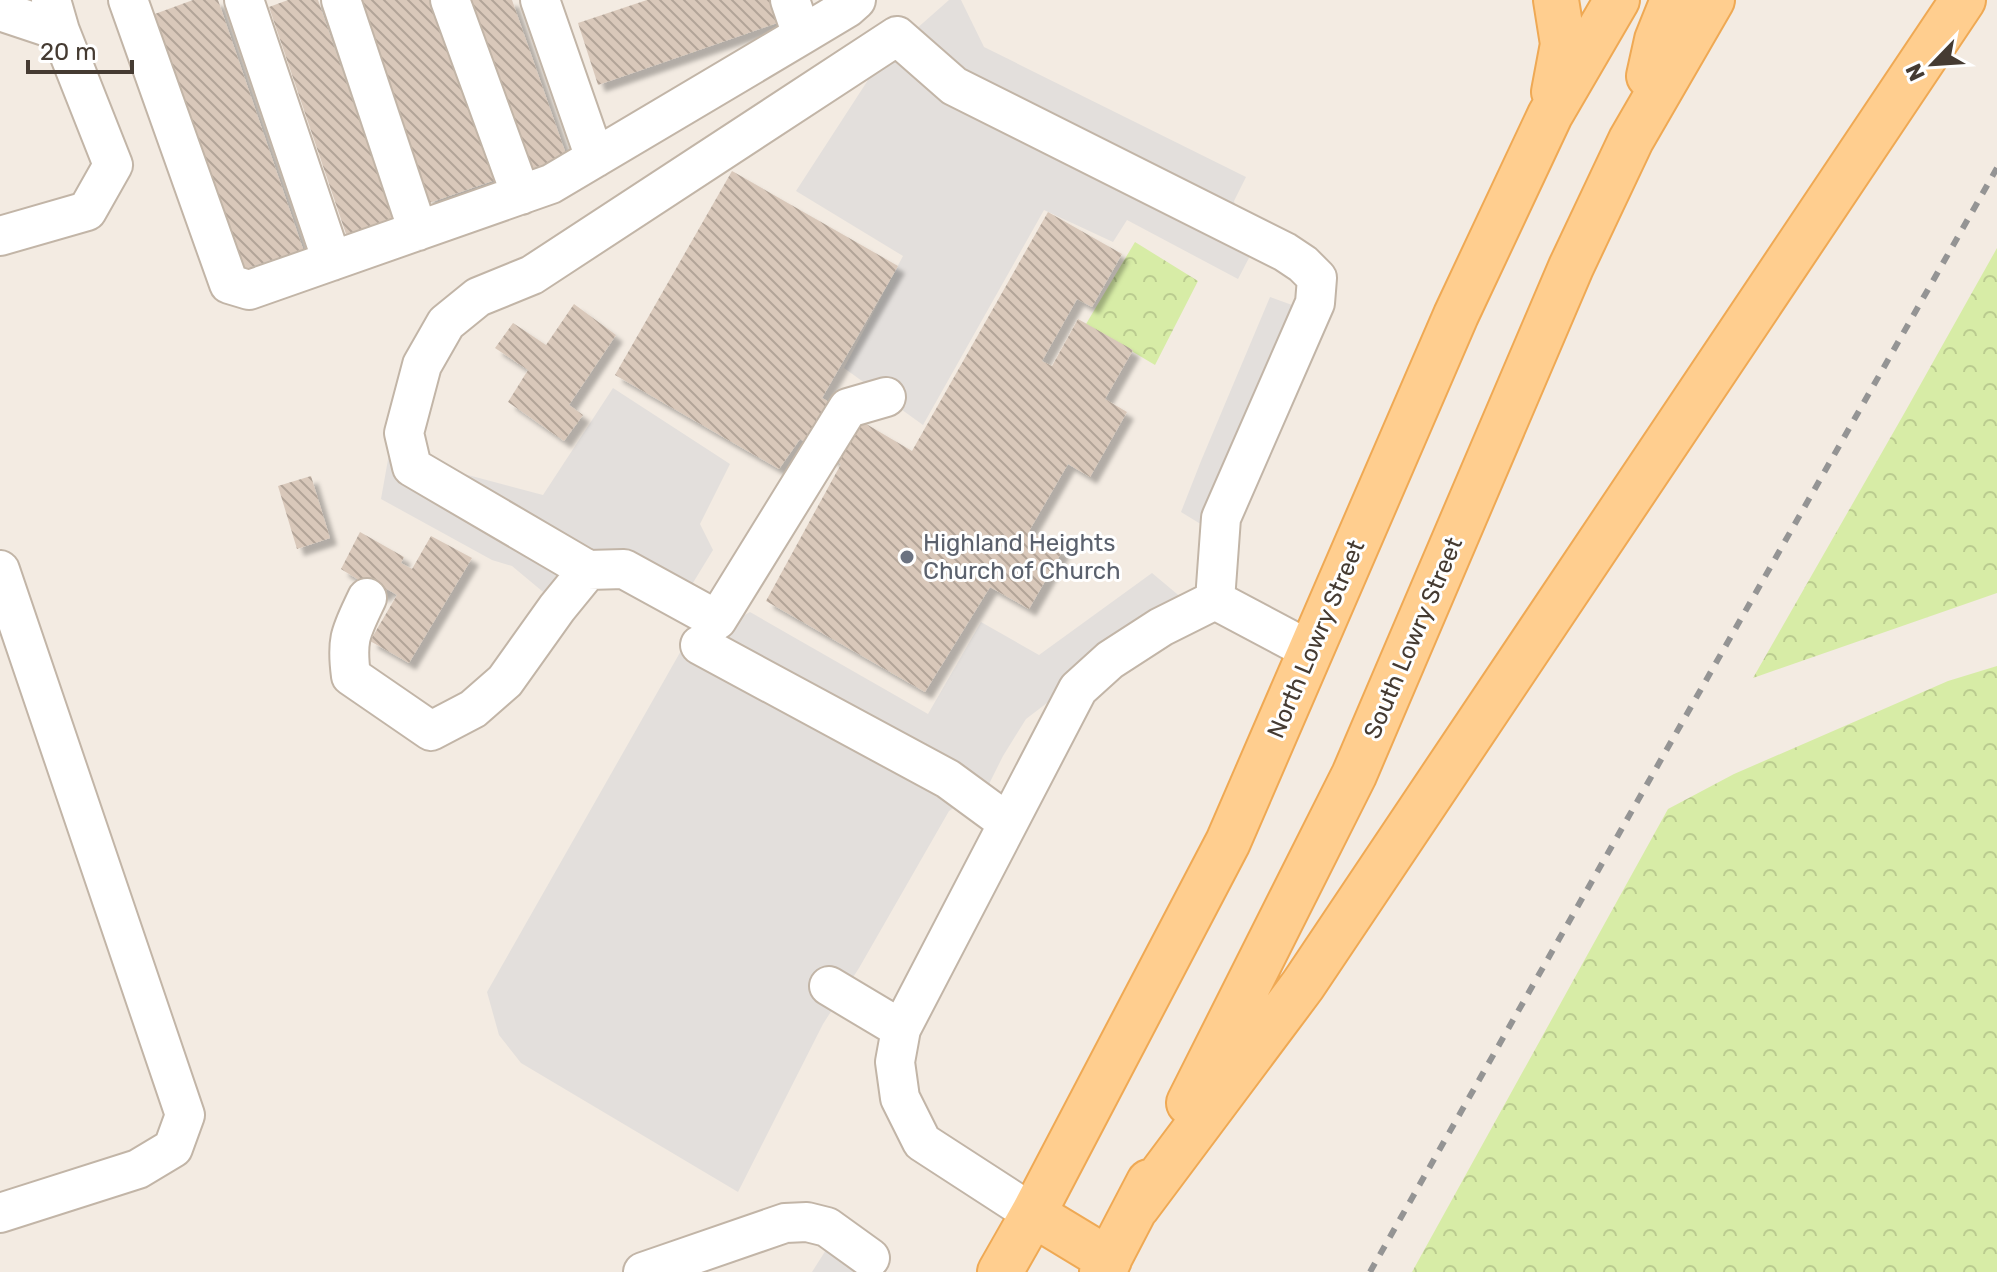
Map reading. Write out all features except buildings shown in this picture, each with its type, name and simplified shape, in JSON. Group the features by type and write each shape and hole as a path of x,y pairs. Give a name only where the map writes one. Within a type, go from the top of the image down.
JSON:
{"main road":[{"path":"1550,115 1563,44 1556,0"},
{"name":"North Lowry Street","path":"1000,1272 1228,842 1456,315 1550,115 1617,0"},
{"path":"1631,140 1657,40 1673,0"},
{"name":"South Lowry Street","path":"1105,1266 1354,775 1571,267 1631,140 1712,0"},
{"path":"1137,1207 1303,985 1963,0"},
{"path":"1033,1214 1105,1266"}],"lane":[{"path":"128,0 229,284 249,290 551,184 856,0"},
{"path":"244,0 332,261"},
{"path":"341,0 418,231"},
{"path":"450,0 521,195"},
{"path":"790,0 802,35"},
{"path":"550,3 595,158"},
{"path":"0,11 56,16 113,165 87,211 0,236"},
{"path":"886,397 848,408 717,620 624,569 588,570 412,467 404,433 422,365 446,323 478,297 532,275 897,36 954,86 1285,252 1317,278 1315,303 1221,518 1215,600"},
{"path":"0,570 185,1115 173,1148 138,1169 0,1213"},
{"path":"367,598 350,633 348,654 351,676 431,731 473,709 505,681 588,570"},
{"path":"1215,600 1311,651"},
{"path":"1033,1214 922,1142 900,1098 895,1062 901,1029 1078,689 1110,660 1161,627 1215,600"},
{"path":"700,645 948,779 1008,823"},
{"path":"829,986 901,1029"},
{"path":"643,1272 785,1223 796,1222 827,1227 870,1258"}],"green space":[{"path":"1135,242 1198,281 1155,365 1086,324"},
{"path":"1997,248 1997,593 1753,678 1905,412"},
{"path":"1997,666 1997,1272 1412,1272 1668,809 1734,774 1948,681"}],"shaded area":[{"path":"949,0 961,0 984,47 1246,177 1234,201 1251,254 1238,279 1127,220 1113,242 1044,210 923,425 844,368 903,256 796,191 881,60"},
{"path":"1270,297 1303,309 1212,531 1181,512"},
{"path":"613,388 730,464 700,524 713,550 688,591 639,562 548,596 512,566 492,560 381,499 389,454 543,495"},
{"path":"1152,573 1183,599 1026,719 989,784 949,811 859,968 823,1024 738,1192 521,1063 499,1035 487,992 682,649 750,612 928,714 981,622 1039,655"},
{"path":"831,1242 876,1272 812,1272"}],"railway":[{"path":"1370,1272 1997,168"}],"place":[{"name":"Highland Heights Church of Church","path":"907,557"}]}
